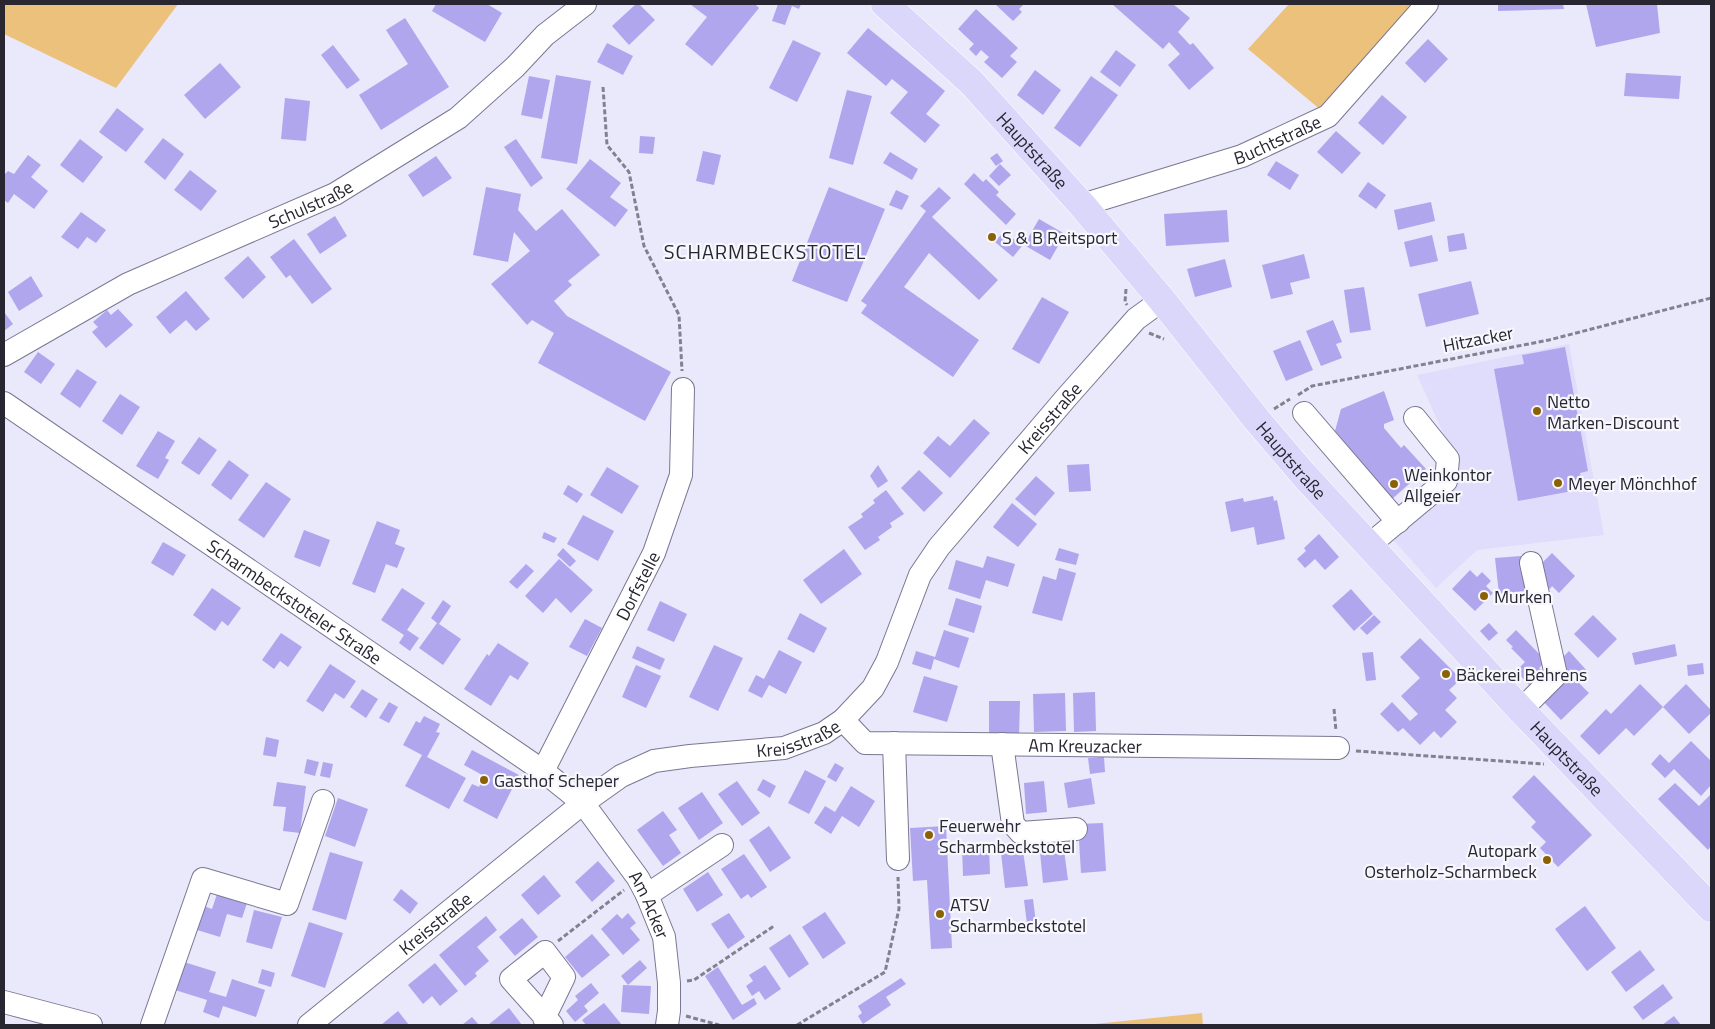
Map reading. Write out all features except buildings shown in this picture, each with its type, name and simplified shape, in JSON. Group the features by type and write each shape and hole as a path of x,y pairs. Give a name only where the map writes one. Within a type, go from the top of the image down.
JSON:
{"main road":[{"name":"Hauptstraße","path":"885,4 972,83 1082,205 1162,300 1257,420 1303,474 1521,710 1711,908"}],"street":[{"name":"Schulstraße","path":"4,355 128,284 335,194 458,118 515,67 545,36 585,4"},
{"name":"Buchtstraße","path":"1082,205 1242,156 1328,116 1427,4"},
{"name":"Kreisstraße","path":"309,1025 583,803 621,776 654,761 784,748 824,733 843,720 873,688 887,662 920,575 939,547 1136,319 1162,300"},
{"name":"Dorfstelle","path":"543,771 654,553 681,475 683,389"},
{"name":"Scharmbeckstoteler Straße","path":"4,403 543,771 583,803"},
{"path":"1304,413 1398,522"},
{"path":"1368,546 1446,481 1448,459 1415,418"},
{"path":"1521,710 1556,675 1531,562"},
{"name":"Am Kreuzacker","path":"843,720 865,743 1338,748"},
{"path":"894,743 898,859"},
{"path":"1002,744 1013,824 1016,829 1021,833 1076,829"},
{"path":"152,1025 203,879 286,904 323,801"},
{"name":"Am Acker","path":"583,803 643,886 664,937 669,983 668,1018"},
{"path":"643,886 722,845"},
{"path":"545,952 564,977 548,1022 511,979 545,952"},
{"path":"4,1002 91,1025"}],"path":[{"path":"603,87 607,145 629,172 644,246 679,315 683,389"},
{"name":"Hitzacker","path":"1257,420 1312,386 1549,340 1711,298"},
{"path":"1334,709 1338,748 1367,752 1575,766"},
{"path":"797,1025 885,972 899,909 898,859"},
{"path":"545,952 643,886"},
{"path":"669,983 694,980 774,926"},
{"path":"668,1018 719,1025"}],"shaded area":[{"path":"4,4 178,4 116,88 4,34"},
{"path":"1289,4 1417,4 1328,116 1248,49"},
{"path":"1569,344 1604,535 1477,550 1436,588 1391,537 1454,457 1417,375"},
{"path":"1202,1013 1203,1025 1085,1025"}],"place":[{"name":"S & B Reitsport","path":"992,237"},
{"name":"Netto Marken-Discount","path":"1537,411"},
{"name":"Meyer Mönchhof","path":"1558,483"},
{"name":"Weinkontor Allgeier","path":"1394,484"},
{"name":"Murken","path":"1484,596"},
{"name":"Bäckerei Behrens","path":"1446,674"},
{"name":"Gasthof Scheper","path":"484,780"},
{"name":"Feuerwehr Scharmbeckstotel","path":"929,835"},
{"name":"Autopark Osterholz-Scharmbeck","path":"1547,860"},
{"name":"ATSV Scharmbeckstotel","path":"940,914"}],"district":[{"name":"SCHARMBECKSTOTEL","path":"765,251"}]}
